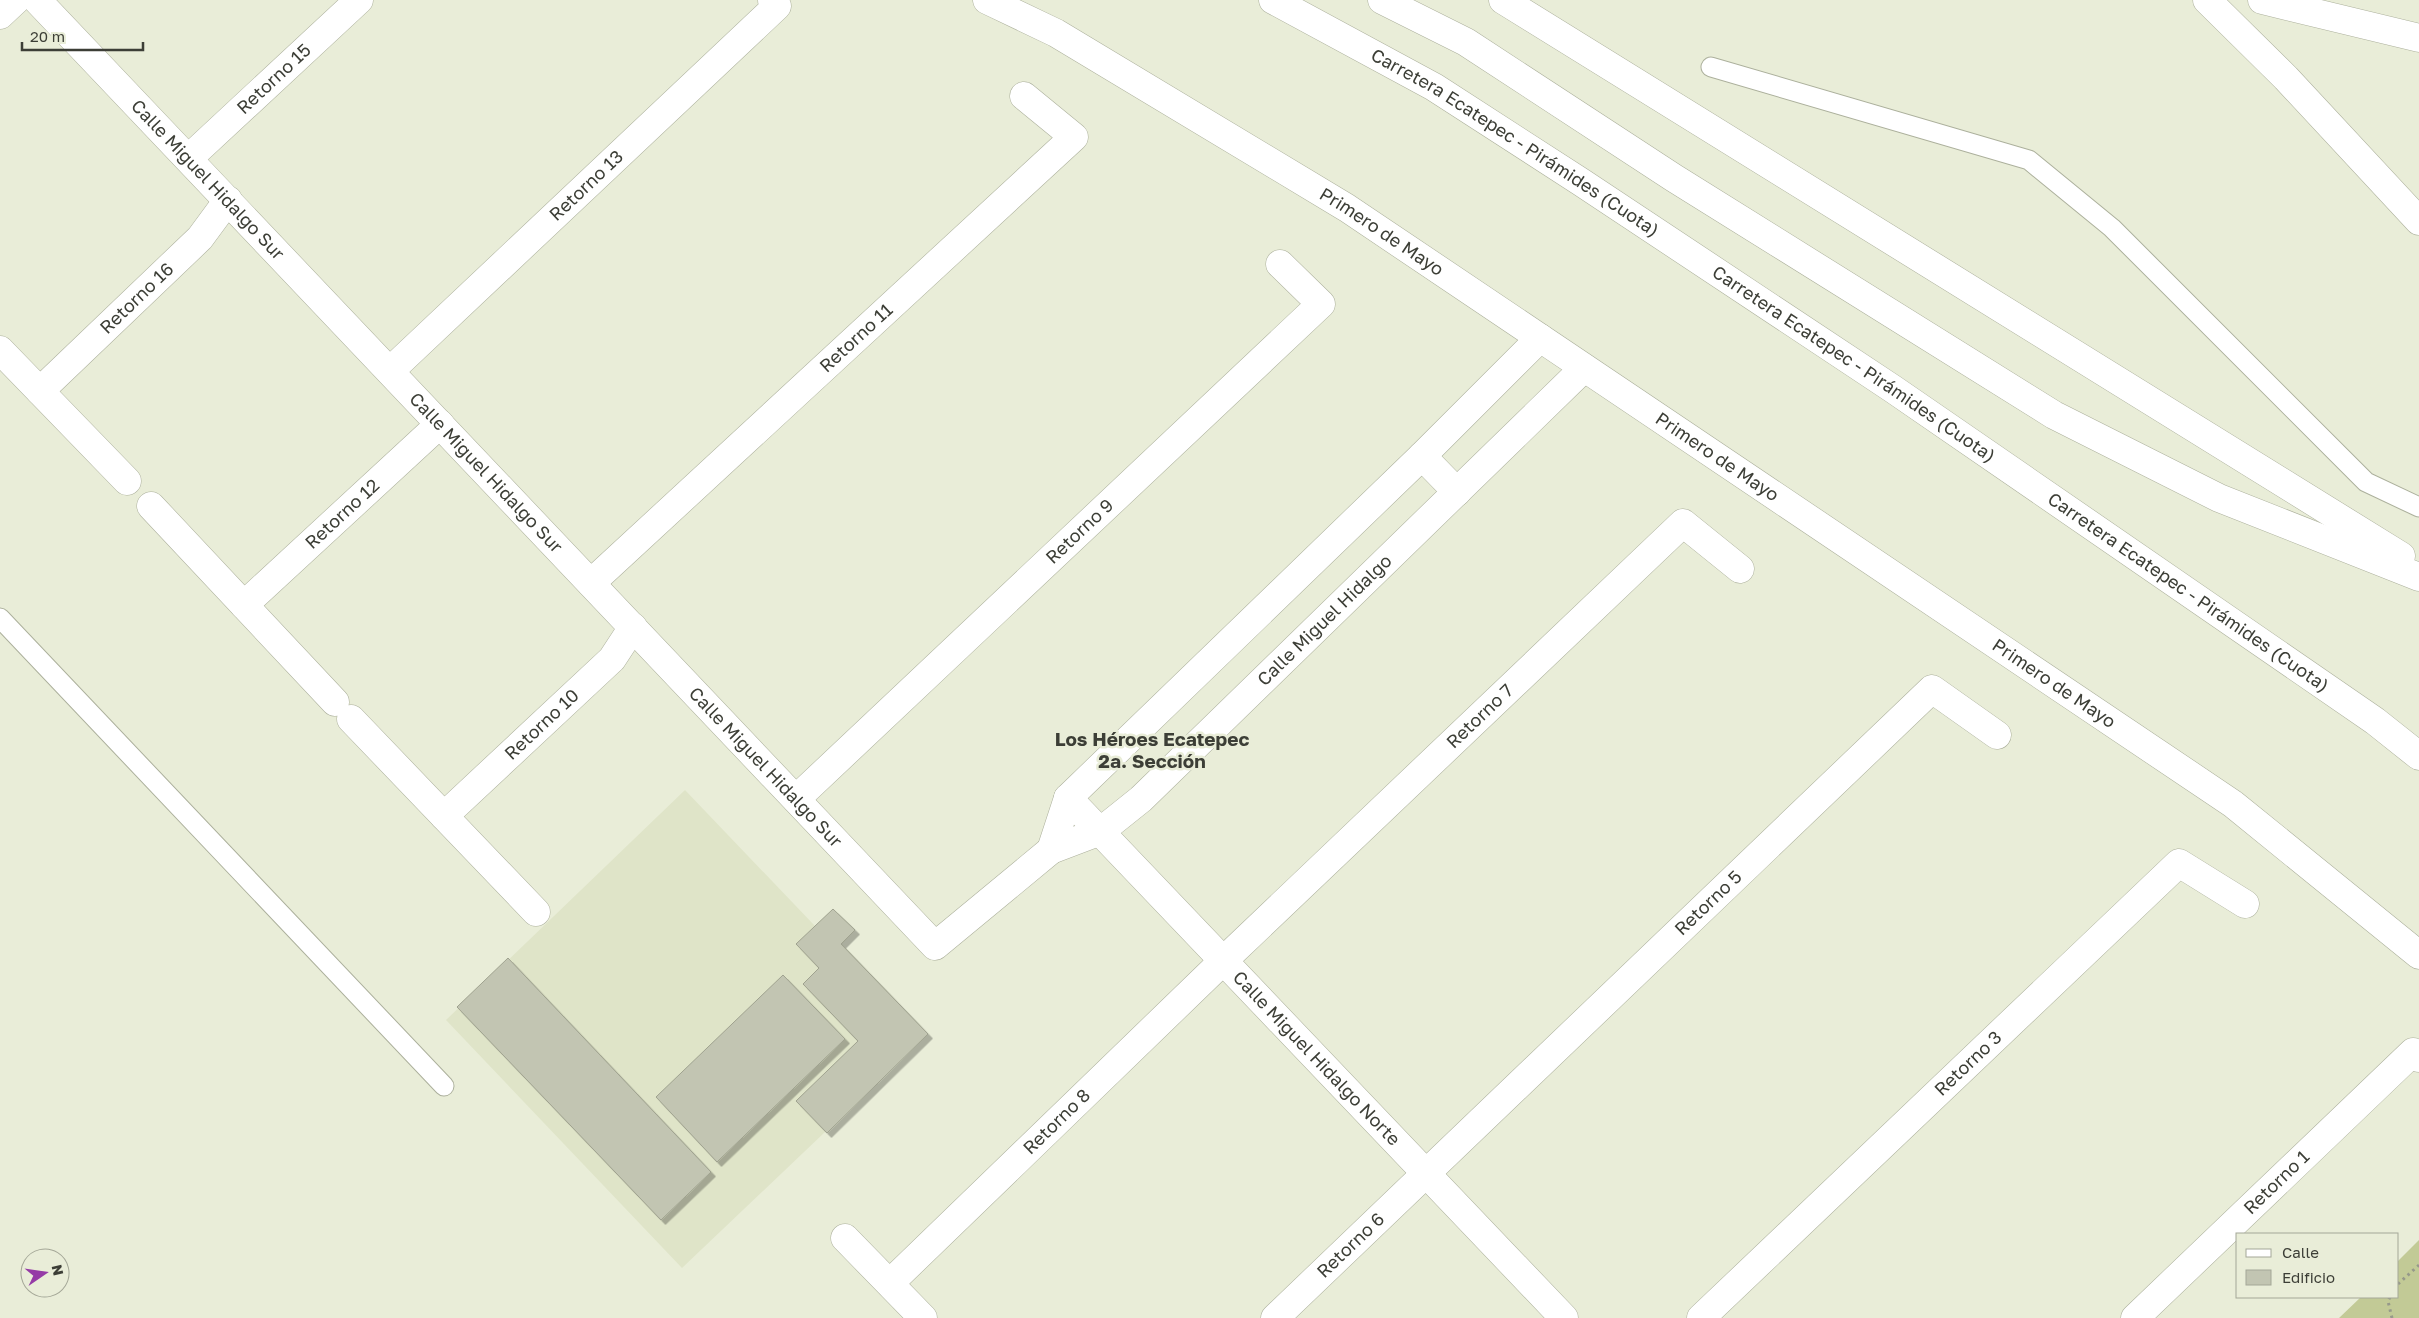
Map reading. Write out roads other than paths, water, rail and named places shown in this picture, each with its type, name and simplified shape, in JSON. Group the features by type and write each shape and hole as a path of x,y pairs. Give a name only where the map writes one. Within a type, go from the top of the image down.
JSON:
{"main road":[{"path":"0,15 16,0"},
{"name":"Calle Miguel Hidalgo Sur","path":"38,0 935,946"},
{"name":"Retorno 15","path":"189,158 359,0"},
{"name":"Retorno 13","path":"390,372 777,6 772,0"},
{"name":"Primero de Mayo","path":"987,0 1056,33 1347,208 2233,804 2419,955"},
{"name":"Carretera Ecatepec - Pirámides (Cuota)","path":"1273,0 1434,87 1581,182 1893,389 2375,720 2419,756"},
{"path":"1382,0 1466,42 1674,178 2054,415 2219,498 2419,577"},
{"path":"1503,0 2419,568"},
{"path":"2207,0 2286,78 2419,221"},
{"path":"2262,0 2419,38"},
{"name":"Retorno 11","path":"591,583 1074,137 1024,96"},
{"name":"Retorno 16","path":"40,391 200,238 228,200"},
{"name":"Retorno 9","path":"796,799 1321,304 1280,264"},
{"path":"1051,850 1068,798 1422,456 1540,338"},
{"path":"0,350 127,481"},
{"name":"Calle Miguel Hidalgo","path":"935,946 1051,850 1101,831 1141,798 1584,368"},
{"name":"Retorno 12","path":"244,605 440,424"},
{"path":"1422,456 1457,492"},
{"path":"151,506 343,711 536,912"},
{"name":"Retorno 7","path":"1224,960 1683,523 1740,568"},
{"name":"Retorno 10","path":"444,816 612,659 633,627"},
{"name":"Retorno 5","path":"1426,1172 1932,689 1997,735"},
{"name":"Calle Miguel Hidalgo Norte","path":"1068,798 1564,1318"},
{"name":"Retorno 3","path":"1701,1318 2179,863 2245,904"},
{"name":"Retorno 8","path":"890,1283 1224,960"},
{"name":"Retorno 1","path":"2135,1318 2413,1052 2419,1058"},
{"name":"Retorno 6","path":"1275,1318 1426,1172"},
{"path":"846,1238 923,1318"}],"lane":[{"path":"1711,67 2028,160 2112,228 2366,482 2419,506"},
{"path":"0,618 444,1086"}],"district":[{"name":"Los Héroes Ecatepec 2a. Sección","path":"1152,750"}]}
